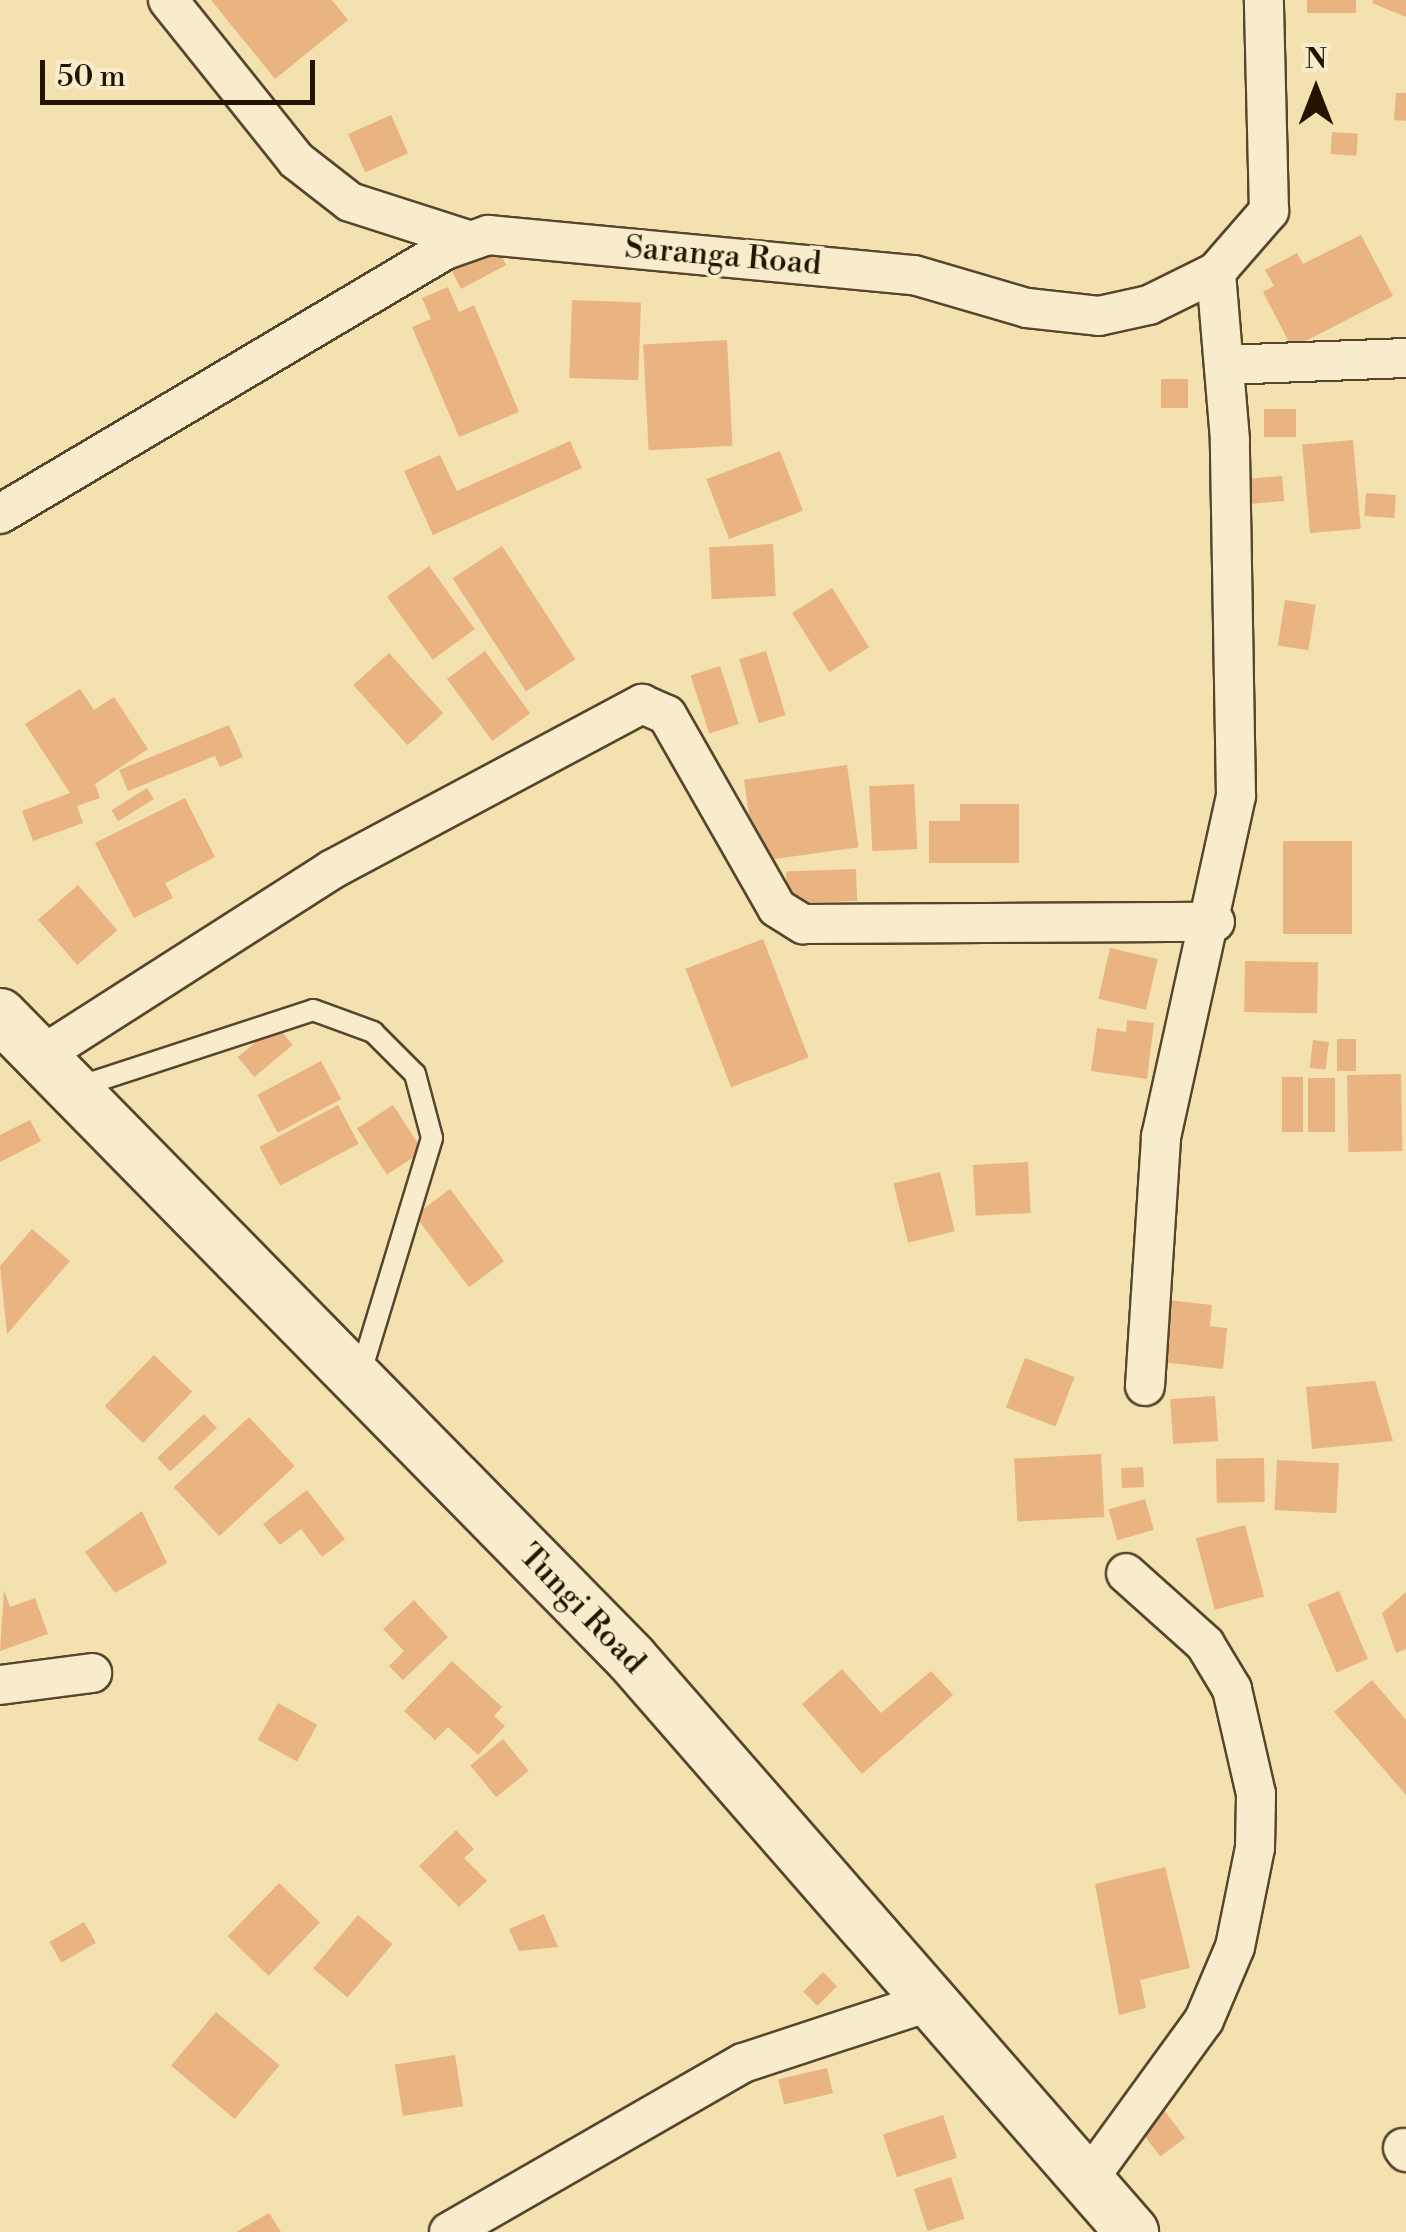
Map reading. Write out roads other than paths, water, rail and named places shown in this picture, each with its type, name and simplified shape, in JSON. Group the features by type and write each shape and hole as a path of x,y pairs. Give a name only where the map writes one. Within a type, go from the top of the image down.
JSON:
{"main road":[{"name":"Tungi Road","path":"0,1015 631,1658 935,2000 1125,2229"}],"street":[{"path":"168,0 296,160 350,202 465,240"},
{"name":"Saranga Road","path":"0,514 465,240 510,234 792,260 1099,316 1216,272 1269,212 1264,0"},
{"path":"1145,1386 1161,1137 1214,922 1236,796 1224,365 1216,272"},
{"path":"1224,365 1406,358"},
{"path":"55,1073 331,870 642,704 667,715 777,908 803,924 1214,922"},
{"path":"1088,2182 1204,2020 1235,1946 1255,1848 1256,1794 1232,1689 1206,1644 1126,1574"},
{"path":"0,1686 92,1673"},
{"path":"449,2232 742,2064 935,2000"}],"lane":[{"path":"55,1073 313,1010 373,1032 415,1074 432,1138 358,1381"}]}
